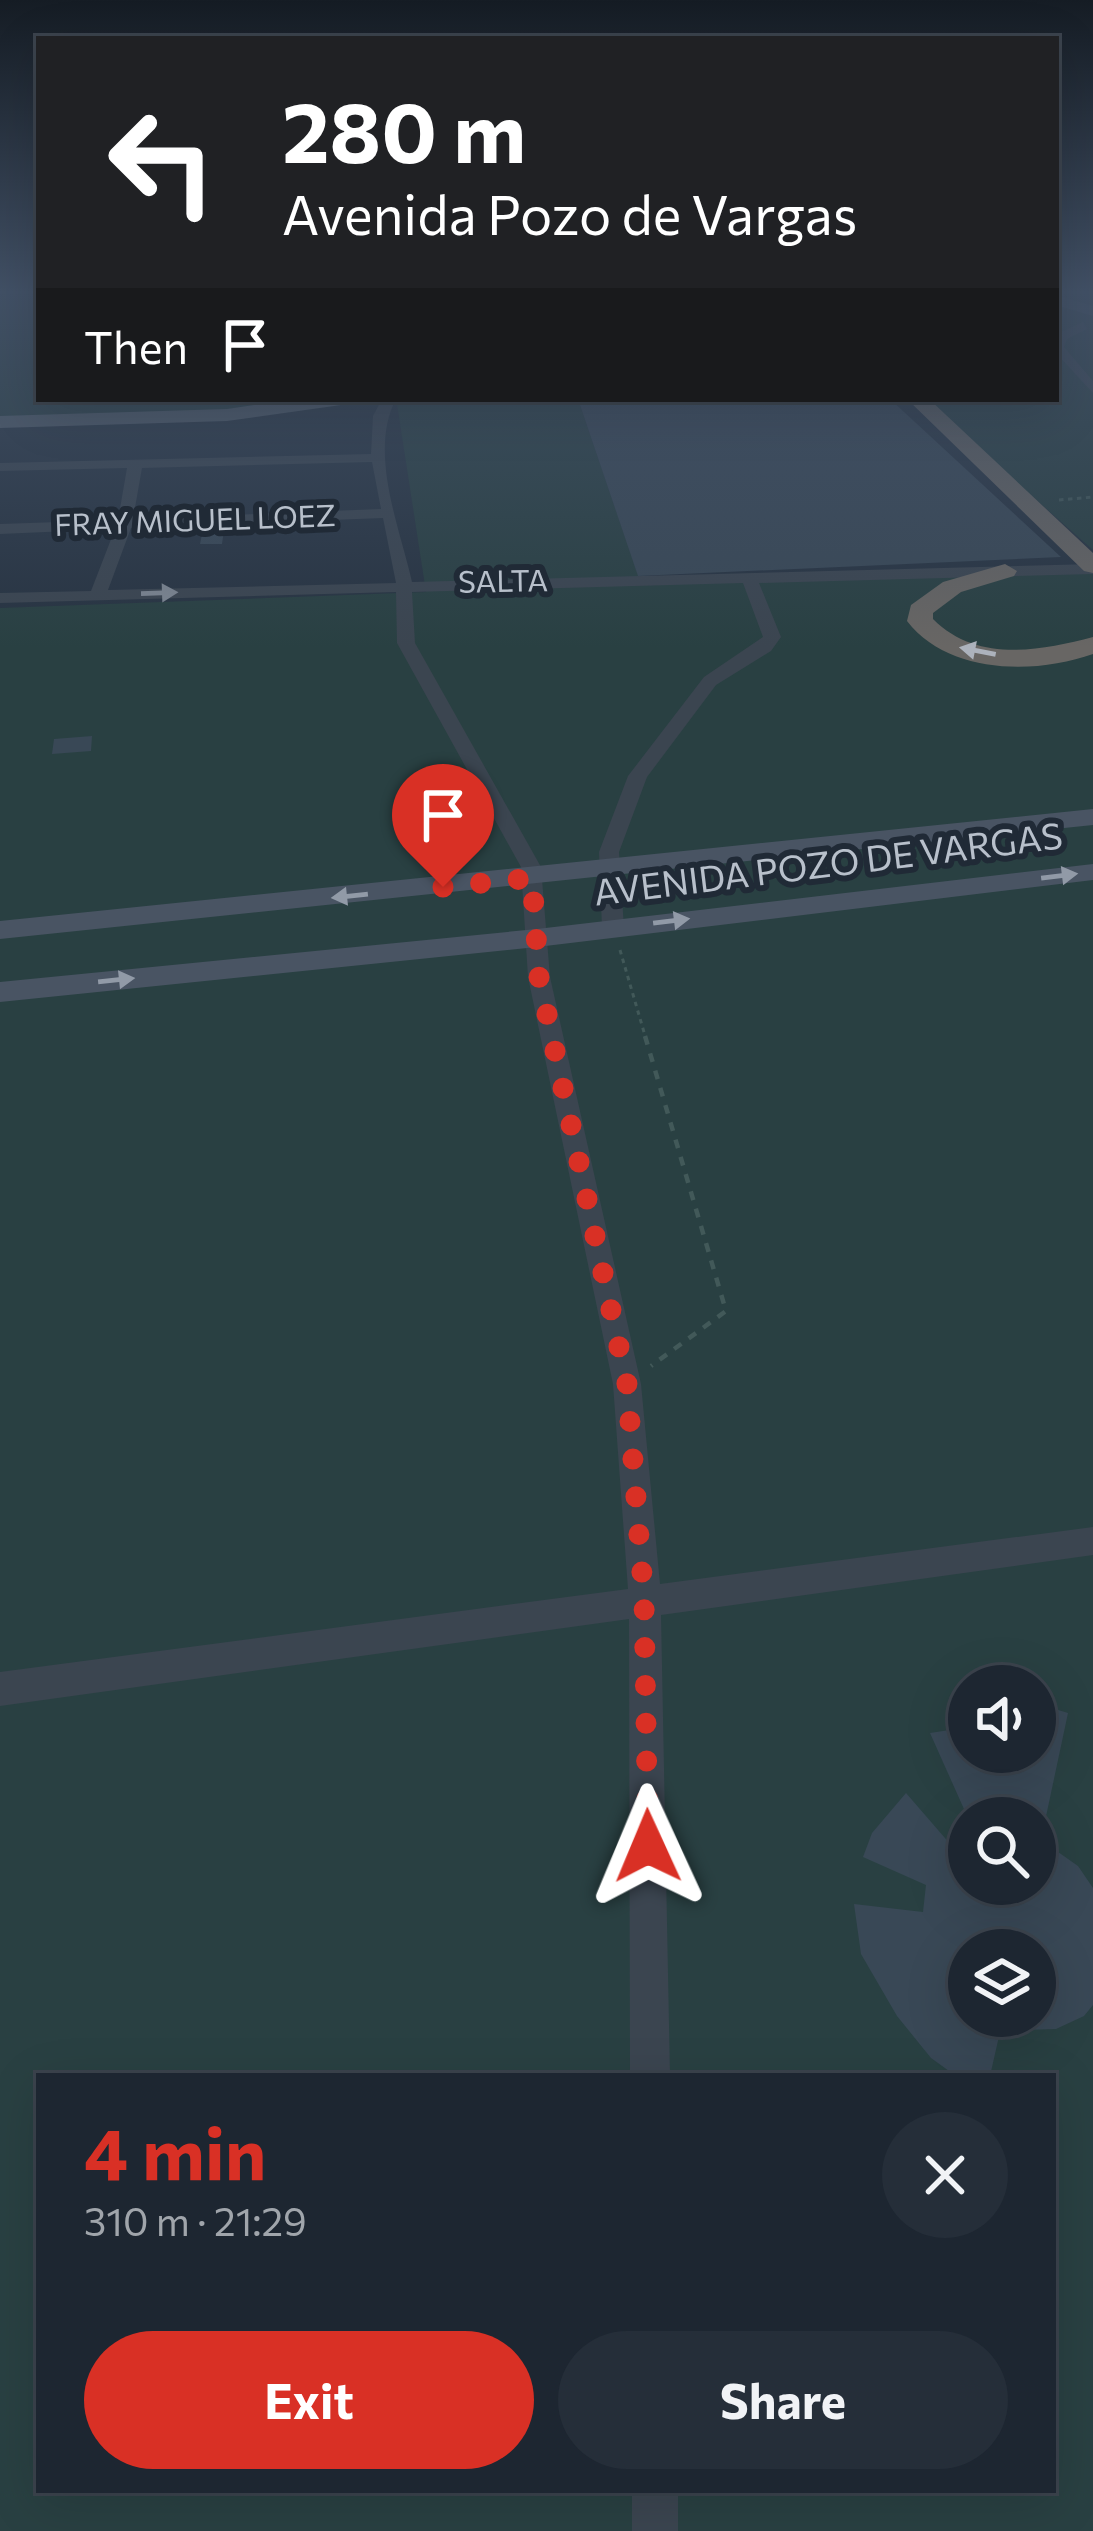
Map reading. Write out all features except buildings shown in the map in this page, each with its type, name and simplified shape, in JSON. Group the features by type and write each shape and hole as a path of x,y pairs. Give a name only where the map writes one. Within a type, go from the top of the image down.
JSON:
{"highway":[{"path":"931,412 1093,566"},
{"path":"1005,571 938,594 920,610 920,621 937,639 997,655 1055,656 1093,645"}],"main road":[{"path":"0,422 244,412"},
{"name":"AVENIDA POZO DE VARGAS","path":"0,930 1093,818"},
{"name":"AVENIDA POZO DE VARGAS","path":"0,992 537,938 1093,872"}],"street":[{"path":"374,412 413,663 527,854 539,977 627,1384 644,1599 650,2073"},
{"path":"0,467 378,458"},
{"path":"98,595 125,524 135,464"},
{"name":"FRAY MIGUEL LOEZ","path":"0,529 390,514"},
{"name":"SALTA","path":"0,598 1093,566"},
{"path":"613,928 606,871 621,812 648,762 683,723 710,681 765,647 772,637 748,576"},
{"path":"0,1689 1093,1541"},
{"path":"655,2493 656,2531"}],"path":[{"path":"613,928 726,1311 627,1384"}],"green space":[{"path":"0,412 170,412 0,419"},
{"path":"398,412 582,412 640,580 1093,573 1093,2531 0,2531 0,608 426,592"},
{"path":"937,412 1093,412 1093,550"}],"route":[{"path":"443,887 532,878 539,977 627,1384 644,1599 648,1846"}]}
